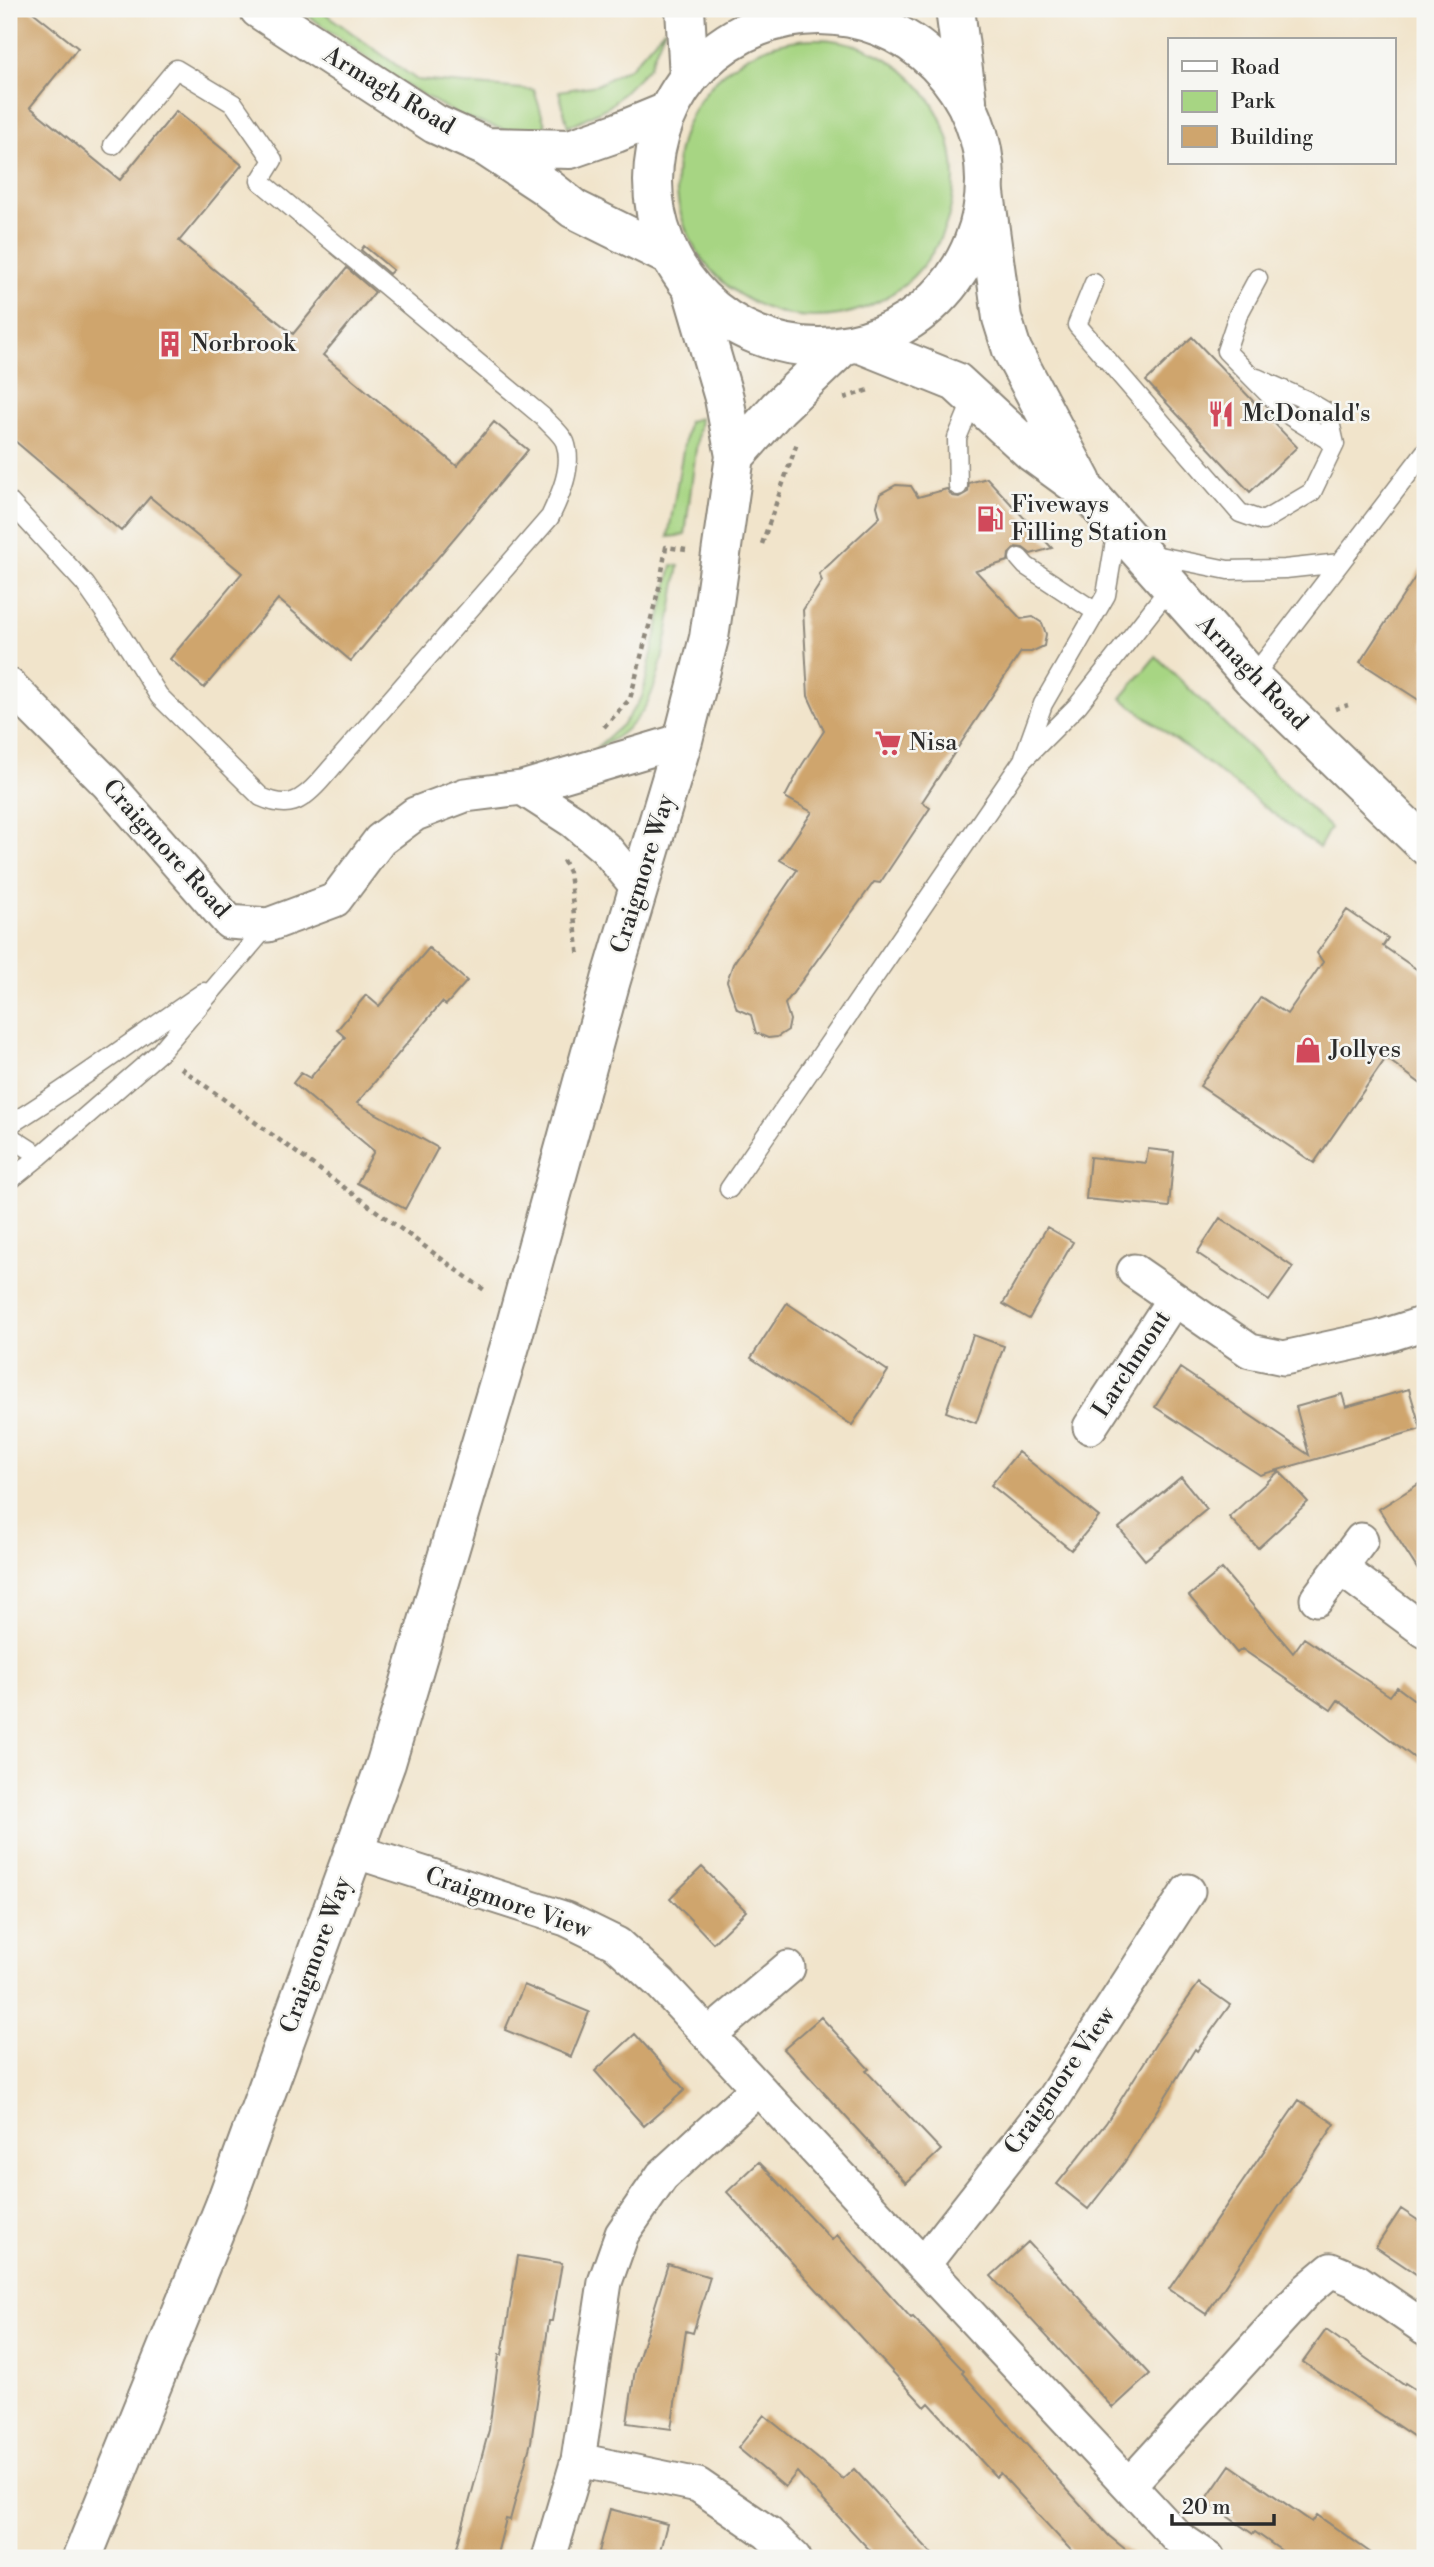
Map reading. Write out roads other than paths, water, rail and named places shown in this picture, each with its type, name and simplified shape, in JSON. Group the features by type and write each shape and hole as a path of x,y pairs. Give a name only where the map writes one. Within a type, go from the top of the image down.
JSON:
{"main road":[{"name":"Armagh Road","path":"259,9 435,124 486,147 574,209 670,257"},
{"path":"685,9 689,77"},
{"path":"955,9 968,107 983,149 985,193 976,237 956,277 925,309 887,333 851,344 797,346 752,334 719,315 692,289 670,257 657,222 652,185 656,148 667,112 689,77 720,48 745,18 791,17 829,12 892,32 923,51 949,77 968,107"},
{"name":"Armagh Road","path":"486,147 570,149 667,112"},
{"name":"Armagh Road","path":"985,193 1002,318 1012,350 1088,493"},
{"name":"Craigmore Way","path":"82,2558 225,2205 386,1763 512,1339 611,980 683,740 709,638 735,456 724,398 692,289"},
{"name":"Armagh Road","path":"851,344 956,382 1033,453 1088,493 1252,678 1425,845"},
{"path":"735,456 778,408 851,344"}],"street":[{"name":"Craigmore Road","path":"9,685 108,783 229,922 268,925 335,900 380,840 415,814 464,795 522,788 683,740"},
{"path":"522,788 573,821 606,849 639,889"},
{"name":"Larchmont","path":"1133,1271 1250,1351 1284,1358 1381,1337 1425,1323"},
{"name":"Larchmont","path":"1090,1427 1173,1300"},
{"path":"1317,1600 1361,1540"},
{"path":"1340,1568 1425,1632"},
{"name":"Craigmore View","path":"354,1851 566,1919 617,1944 661,1984 1178,2539 1208,2558"},
{"name":"Craigmore View","path":"923,2265 1053,2099 1188,1891"},
{"path":"709,2035 788,1968"},
{"path":"549,2558 578,2460 605,2282 622,2234 662,2176 758,2088"},
{"path":"1129,2486 1306,2291 1331,2270 1357,2281 1425,2328"},
{"path":"578,2460 698,2485 768,2533 794,2558"}],"lane":[{"path":"9,501 85,584 159,696 261,797 274,803 288,804 311,791 329,771 550,517 562,492 566,468 565,442 543,417 260,181 273,160 234,104 176,69 113,145"},
{"path":"1094,283 1077,325 1240,513 1263,522 1312,492 1335,444 1328,413 1248,373 1226,351 1238,315 1258,278"},
{"path":"958,486 957,438 974,397"},
{"path":"1252,678 1425,452"},
{"path":"1023,760 1043,704 1096,612 1130,538 1228,570 1285,569 1340,563"},
{"path":"1019,558 1026,566 1096,612"},
{"path":"729,1189 1023,760 1078,705 1171,586"},
{"path":"9,1181 160,1052 268,925"},
{"path":"9,1125 64,1091 137,1037 225,978"},
{"path":"9,1136 40,1156"}],"place":[{"name":"Norbrook","path":"170,344"},
{"name":"McDonald's","path":"1221,414"},
{"name":"Fiveways Filling Station","path":"990,519"},
{"name":"Nisa","path":"888,743"},
{"name":"Jollyes","path":"1308,1050"}]}
